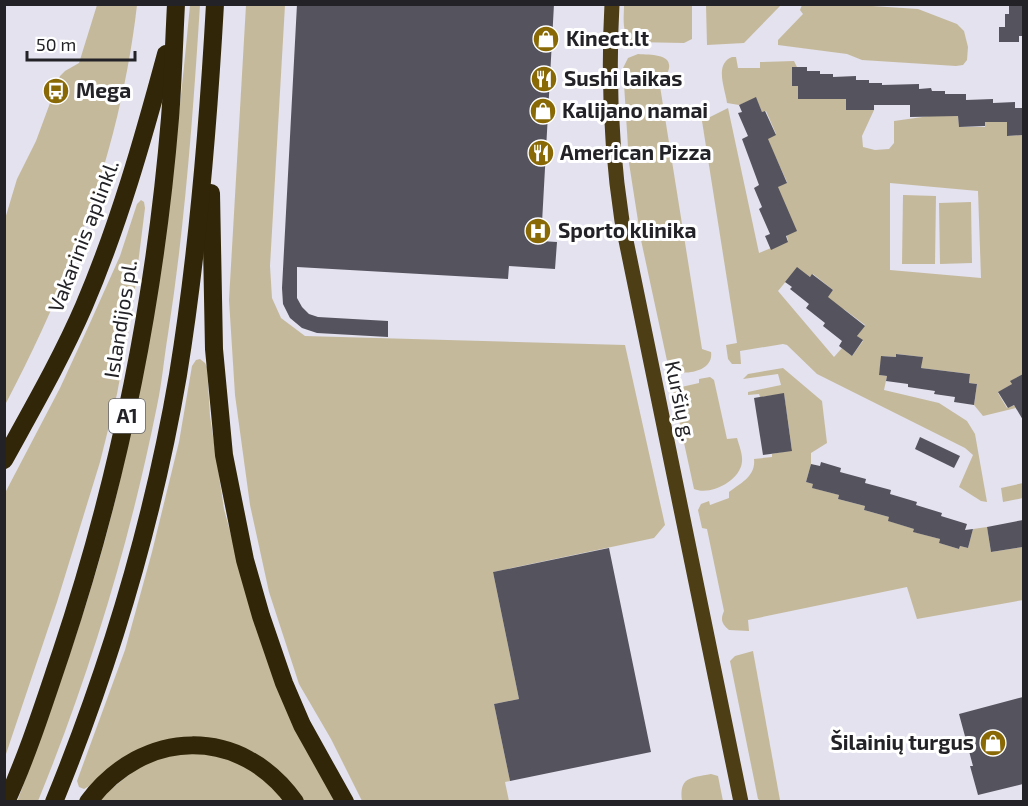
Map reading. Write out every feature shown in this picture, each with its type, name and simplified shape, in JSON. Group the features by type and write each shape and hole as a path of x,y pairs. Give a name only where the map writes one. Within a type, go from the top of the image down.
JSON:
{"highway":[{"name":"A1","path":"54,801 108,657 146,521 165,442 195,256 209,108 215,4"},
{"name":"Vakarinis aplinkl.","path":"4,460 85,304 113,231 135,168 176,10"},
{"name":"Islandijos pl.","path":"6,801 41,710 81,592 130,403 161,206 170,117 176,10"},
{"path":"209,108 214,349 226,467 245,560 284,683 302,725 345,801"},
{"path":"88,801 99,786 132,762 155,750 185,745 218,747 239,753 272,775 295,801"}],"main road":[{"name":"Kuršių g.","path":"612,4 611,127 622,221 741,801"}],"shaded area":[{"path":"706,4 781,5 744,43 707,45"},
{"path":"97,5 137,5 119,109 106,161 72,261 29,358 5,405 5,219 17,179 36,141 60,76 79,63"},
{"path":"190,5 200,5 188,170 162,379 146,457 107,606 75,705 38,801 17,802 82,618 114,505 128,443 152,319 170,194"},
{"path":"246,5 285,5 270,266 272,298 281,318 305,336 625,345 665,525 654,538 493,572 519,699 494,704 510,781 505,782 509,801 362,801 331,739 299,684 269,592 250,505 235,395 229,300"},
{"path":"624,5 692,5 692,39 684,43 633,42 625,30"},
{"path":"802,5 857,5 918,9 957,24 964,31 968,47 967,60 963,65 956,66 862,60 847,54 778,45 778,40 803,14 800,10"},
{"path":"638,54 663,57 669,64 665,78 659,80 702,349 711,352 708,364 696,371 682,373 669,370 641,240 629,163 623,68 628,58"},
{"path":"736,57 738,68 760,68 760,62 794,61 797,67 792,68 792,86 798,86 798,99 825,99 846,95 846,110 874,110 862,136 863,147 875,150 889,149 894,143 894,121 958,112 959,127 985,127 985,122 1007,122 1007,136 1023,135 1023,374 998,393 1007,408 1014,405 1016,408 983,416 974,405 977,384 969,383 970,374 921,368 922,357 897,354 896,357 882,356 879,375 887,376 884,390 939,403 967,421 975,434 987,502 981,501 959,487 973,455 965,448 817,374 787,345 740,351 741,364 732,364 728,359 726,345 737,343 702,121 728,108 759,253 788,241 775,188 787,182 776,158 764,140 776,134 766,111 762,112 756,98 739,105 727,103 722,71 727,60","holes":["890,183 978,191 981,278 890,270","797,268 810,277 813,274 833,290 825,300 845,310 865,325 857,336 863,341 852,356 842,348 834,357 778,291"]},
{"path":"903,195 936,196 935,264 902,264"},
{"path":"141,200 145,208 132,312 117,394 100,462 57,602 5,757 5,493 60,388 120,256 137,204"},
{"path":"971,202 972,263 940,264 939,203"},
{"path":"200,359 207,367 210,416 224,509 244,583 337,801 302,801 264,761 153,744 120,759 84,789 79,787 77,781 125,650 179,442 192,366 196,360"},
{"path":"783,368 822,401 827,443 811,453 811,464 806,482 813,484 813,488 839,495 838,499 865,506 864,510 889,517 889,521 914,529 914,532 940,539 939,543 959,549 960,546 968,548 973,529 987,527 991,552 1023,547 1023,600 917,619 907,587 748,620 749,631 729,630 722,622 724,611 707,529 702,528 698,510 701,504 709,501 710,505 729,498 729,492 750,475 754,459 772,457 772,454 792,450 784,394 760,397 759,394 748,395 748,392 781,385 778,374 743,379 748,374"},
{"path":"710,377 714,380 727,439 737,438 742,462 740,469 730,481 716,489 701,491 694,489 673,392 677,388 699,383 699,379"},
{"path":"1023,483 1023,498 1003,502 1001,488"},
{"path":"753,651 780,800 762,802 758,799 730,661 735,656"},
{"path":"167,754 213,754 236,762 263,776 286,802 95,802 141,765"},
{"path":"711,774 718,776 723,801 682,801 684,783 692,778"}],"building":[{"path":"297,4 554,4 541,241 557,242 555,269 509,266 508,279 297,267 297,298 309,314 318,317 388,321 388,337 317,333 302,328 290,318 283,304 282,288"},
{"path":"1009,4 1023,4 1023,36 1019,36 1019,42 999,42 999,27 1005,27 1005,14 1009,14"},
{"path":"792,67 807,67 807,71 833,74 833,77 856,76 856,80 869,80 869,83 882,83 882,85 919,84 919,89 931,88 932,91 945,91 945,94 966,94 966,100 993,99 993,103 1015,102 1015,108 1023,108 1023,135 1007,136 1007,122 985,122 985,126 959,127 958,116 910,117 910,105 874,105 874,110 846,110 846,99 798,99 798,86 792,86"},
{"path":"756,97 776,135 768,139 787,183 778,187 797,231 786,236 788,242 771,250 765,236 770,234 759,209 762,207 754,188 759,185 742,139 748,136 738,113 742,112 739,105"},
{"path":"797,267 810,277 812,274 833,290 828,297 865,326 857,336 863,340 852,356 839,346 842,341 823,326 825,323 806,308 809,304 785,282"},
{"path":"896,354 923,357 921,368 970,374 969,383 977,384 974,405 954,402 955,397 934,394 935,391 886,381 887,376 879,375 881,356 896,357"},
{"path":"1023,374 1023,420 1014,405 1008,408 998,392 1012,384 1010,381"},
{"path":"784,393 792,451 763,455 754,398"},
{"path":"920,437 960,456 954,468 915,449"},
{"path":"821,462 841,468 840,472 866,479 865,483 891,490 890,494 917,502 916,505 942,513 941,516 967,524 965,530 973,529 968,548 960,546 959,549 939,543 940,539 913,532 914,529 888,521 889,517 864,510 865,506 838,499 839,495 812,488 813,484 806,482 811,464 820,466"},
{"path":"1023,520 1023,547 991,552 987,527"},
{"path":"609,548 651,752 510,781 494,704 519,699 493,572"},
{"name":"Šilainių turgus","path":"1023,697 1023,784 978,795 959,714"}],"place":[{"name":"Kinect.lt","path":"546,39"},
{"name":"Sushi laikas","path":"544,79"},
{"name":"Mega","path":"56,91"},
{"name":"Kalijano namai","path":"543,111"},
{"name":"American Pizza","path":"541,153"},
{"name":"Sporto klinika","path":"538,231"},
{"name":"Šilainių turgus","path":"993,743"}]}
